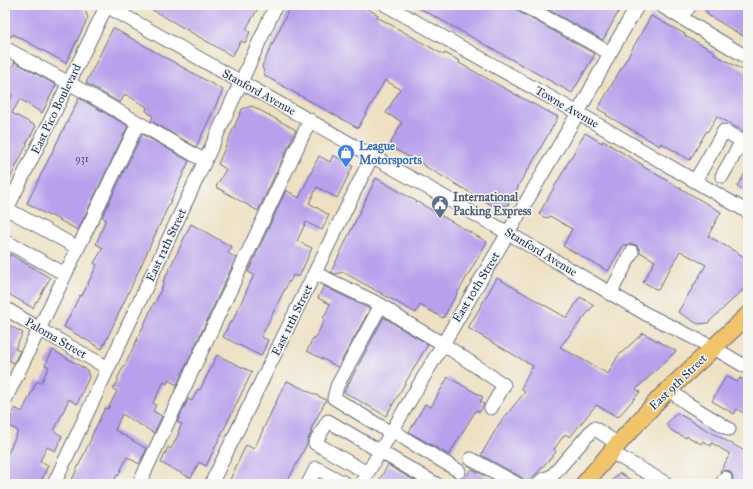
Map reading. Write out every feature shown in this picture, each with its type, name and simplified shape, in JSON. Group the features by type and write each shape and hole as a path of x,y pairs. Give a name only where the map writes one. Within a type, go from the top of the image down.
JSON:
{"main road":[{"name":"East 9th Street","path":"584,484 669,390 748,315"}],"street":[{"name":"Stanford Avenue","path":"106,5 508,233 610,294 714,348 748,368"},
{"name":"East Pico Boulevard","path":"6,211 106,5"},
{"name":"East 12th Street","path":"54,484 276,5"},
{"name":"Towne Avenue","path":"386,5 578,113 748,212"},
{"path":"523,5 610,53"},
{"name":"East 10th Street","path":"364,479 578,113 638,5"},
{"path":"660,5 748,58"},
{"path":"680,17 691,5"},
{"path":"6,50 69,83 205,161"},
{"path":"138,484 310,120"},
{"path":"5,400 138,123"},
{"path":"695,181 724,131 742,141 722,176"},
{"name":"East 11th Street","path":"211,484 372,156"},
{"path":"6,211 78,248"},
{"path":"5,241 65,274"},
{"path":"610,294 632,252"},
{"path":"315,272 381,306 443,344 504,385 491,408"},
{"path":"381,306 336,386 334,398 460,471"},
{"name":"Paloma Street","path":"5,308 108,368"},
{"path":"669,390 688,404 729,429"},
{"path":"364,479 315,444 328,421 436,484"},
{"path":"539,484 542,480 552,476 594,428 615,448 667,484"},
{"path":"471,459 518,484"},
{"path":"308,484 316,468 346,484"}],"building":[{"path":"5,5 74,5 86,12 88,18 66,63 13,34 11,37 5,34"},
{"path":"144,5 260,5 246,29 250,32 245,43 241,41 232,56"},
{"path":"291,5 361,5 378,15 377,17 444,55 445,53 460,61 459,63 558,117 519,184 513,201 510,199 508,205 495,207 422,163 389,146 402,122 386,113 400,89 385,80 358,128 265,76 262,66"},
{"path":"414,5 515,5 519,12 595,54 572,93"},
{"path":"540,5 622,5 603,40"},
{"path":"711,5 748,5 748,39 708,15 706,10"},
{"path":"651,16 685,34 685,36 715,52 714,54 748,73 748,134 717,116 690,160 661,143 660,146 598,109"},
{"path":"113,28 223,90 196,147 151,121 153,116 146,111 147,107 125,94 120,103 86,83"},
{"path":"15,62 56,85 42,113 20,99 12,113 36,126 5,189 5,108 13,95 5,90 5,70 9,72"},
{"path":"79,98 128,126 78,230 27,203"},
{"path":"252,106 296,130 258,211 216,187 226,169 218,164 242,109"},
{"path":"585,133 602,143 603,141 643,165 642,166 721,212 708,236 748,259 748,285 708,323 698,324 678,312 706,265 680,251 658,290 643,282 655,261 640,252 636,245 631,244 627,246 624,244 608,271 563,246 572,229 550,216 546,218 539,214"},
{"path":"142,134 189,161 102,349 64,327 80,295 82,296 97,265 94,263 103,248 96,244 106,219 102,217"},
{"path":"333,155 353,166 337,198 317,187 309,203 329,215 322,230 306,222 297,241 312,248 299,277 293,275 290,282 289,281 261,337 268,340 261,356 223,337 230,322 232,322 254,275 248,272 286,190 299,198 319,156 330,162"},
{"path":"748,168 748,193 737,187"},
{"path":"376,178 487,242 443,318 420,305 416,313 343,272 335,274 331,272"},
{"path":"191,224 232,247 228,253 236,258 177,385 168,380 167,384 164,382 153,403 156,405 153,411 162,416 154,433 122,414 115,430 147,449 139,464 127,457 118,476 117,475 112,484 70,484 105,408 108,409 117,391 113,389 118,381 118,377 155,303 164,283 163,282"},
{"path":"10,254 50,278 33,308 5,292 5,265"},
{"path":"497,278 567,318 580,297 594,305 560,347 608,374 618,356 643,333 676,351 636,389 640,392 618,417 596,405 570,437 565,434 554,449 556,452 527,484 525,484 521,477 481,455 499,424 525,392 521,388 533,366 468,328"},
{"path":"324,286 370,309 338,367 307,351 325,319 323,319 330,304 318,298"},
{"path":"384,317 428,344 386,416 344,392"},
{"path":"5,323 23,333 15,349 20,351 14,363 5,358"},
{"path":"53,350 87,370 89,377 77,404 69,399 54,431 62,436 55,451 47,447 40,461 48,465 40,484 5,484 5,460 18,431 8,425 15,408 22,412 37,381 41,383 49,367 45,365"},
{"path":"217,355 252,372 206,466 199,462 191,478 161,463 168,447 171,449 179,433 178,432 182,424 177,422 188,399 192,401 198,389 200,390"},
{"path":"726,376 737,382 740,378 748,383 748,416 737,409 734,414 712,401"},
{"path":"448,377 483,397 480,402 484,404 480,412 476,410 449,455 409,432 425,404 431,407"},
{"path":"287,381 326,400 310,431 312,432 307,444 286,484 228,484 246,445 254,449"},
{"path":"677,413 748,453 748,484 733,484 733,477 729,471 725,470 720,472 730,454 712,443 711,446 703,441 701,444 687,436 686,438 672,431 666,424"},
{"path":"388,465 420,484 377,484"},
{"path":"472,469 500,484 459,484"},
{"path":"619,473 638,484 609,484"}],"place":[{"name":"League Motorsports","path":"346,168"},
{"name":"International Packing Express","path":"440,219"}]}
